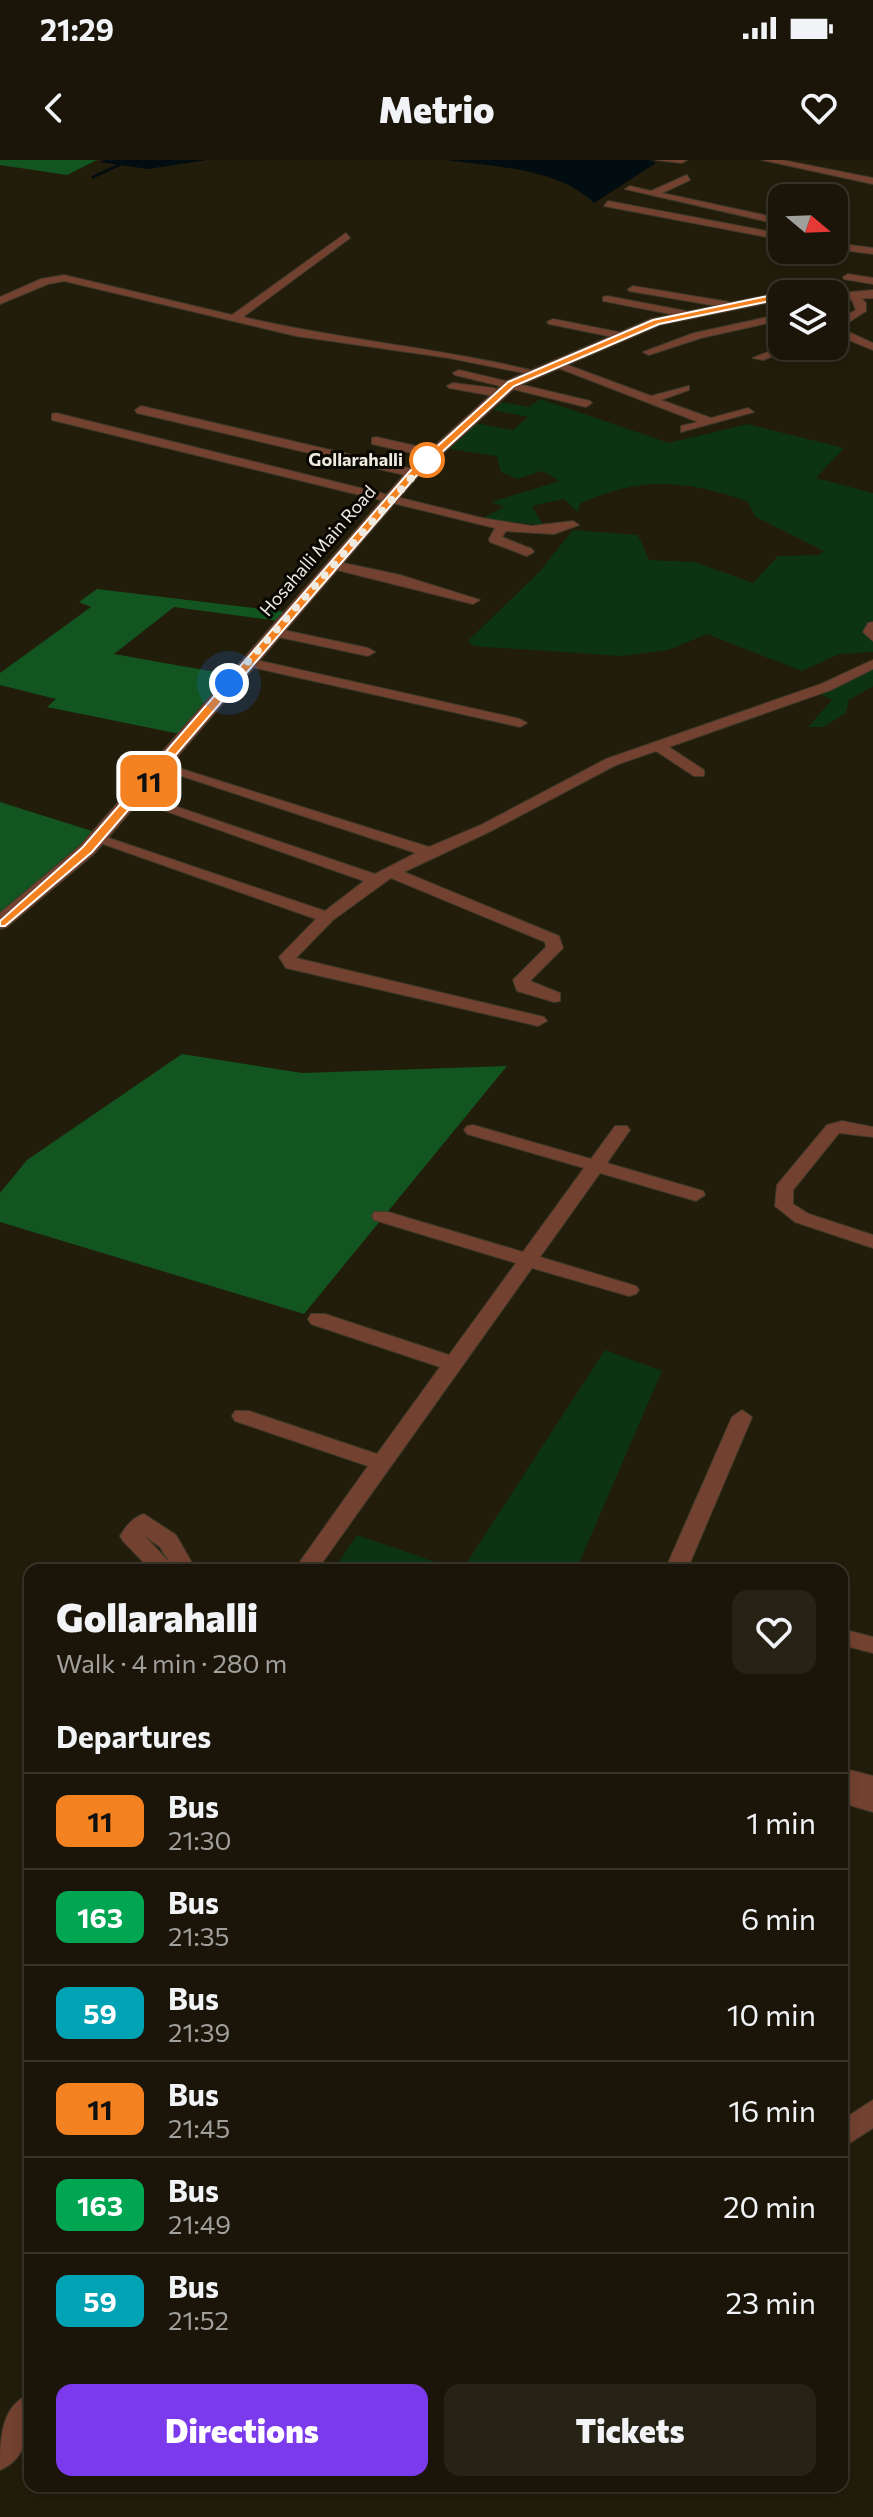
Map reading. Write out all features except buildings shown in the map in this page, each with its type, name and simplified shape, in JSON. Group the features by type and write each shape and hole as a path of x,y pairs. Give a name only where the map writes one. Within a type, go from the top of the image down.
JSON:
{"street":[{"path":"661,160 682,160"},
{"path":"767,160 873,181"},
{"path":"652,194 687,178"},
{"path":"630,189 768,219"},
{"path":"695,203 716,192"},
{"path":"608,204 768,234"},
{"path":"233,319 346,236"},
{"path":"848,248 873,251"},
{"path":"848,277 873,281"},
{"path":"0,301 45,281 64,278 296,333 449,355 535,374"},
{"path":"633,289 729,305"},
{"path":"848,296 873,294"},
{"path":"848,319 861,311 861,303 853,296"},
{"name":"Hosahalli Main Road","path":"0,923 97,839 413,473 507,389 623,336 686,314 768,298"},
{"path":"607,299 686,314"},
{"path":"649,352 698,335 768,320"},
{"path":"553,322 623,336"},
{"path":"848,335 873,347"},
{"path":"759,358 768,355"},
{"path":"557,364 709,422"},
{"path":"459,373 507,389"},
{"path":"453,386 507,389 586,403"},
{"path":"649,400 685,388"},
{"path":"141,410 413,473"},
{"path":"685,429 748,412"},
{"path":"56,417 503,525 550,529 573,525"},
{"path":"376,441 434,454"},
{"path":"503,525 495,539 527,552"},
{"path":"334,565 473,600"},
{"path":"873,626 870,632 873,637"},
{"path":"274,632 368,652"},
{"path":"247,662 520,723"},
{"path":"538,1021 289,963 287,957 327,917 383,876 430,852 486,828 611,762 826,687 873,664"},
{"path":"659,747 699,773"},
{"path":"161,767 430,852"},
{"path":"134,797 383,876 553,939 555,948 521,980 523,987 554,997"},
{"path":"97,839 327,917"},
{"path":"873,1132 842,1126 833,1129 784,1189 784,1206 802,1218 873,1242"},
{"path":"473,1130 696,1195"},
{"path":"309,1564 621,1130"},
{"path":"381,1216 629,1290"},
{"path":"318,1319 453,1364"},
{"path":"242,1416 381,1463"},
{"path":"679,1564 742,1417"},
{"path":"159,1564 137,1529 168,1541 181,1564"},
{"path":"848,1639 873,1645"},
{"path":"848,1779 873,1785"},
{"path":"848,1796 873,1802"},
{"path":"848,2131 873,2112"},
{"path":"0,2455 24,2417"}],"green space":[{"path":"0,160 97,160 67,175 0,165"},
{"path":"540,399 669,443 747,424 844,448 816,478 873,493 873,652 839,654 802,671 707,634 668,650 622,656 474,646 468,641 539,572 573,530 638,535 649,560 695,562 753,583 778,556 819,555 824,551 756,517 747,501 683,485 624,488 581,503 578,512 564,499 532,506 543,525 481,519 504,507 491,502 560,481 542,471 517,479 501,472 497,456 450,449 475,423 513,430 528,417 493,410 502,402 529,407"},
{"path":"97,589 287,612 279,621 174,607 114,654 232,675 180,734 47,707 56,699 0,685 0,673 91,607 79,602"},
{"path":"873,665 873,686 849,700 846,713 823,727 808,727 832,700 819,693"},
{"path":"0,802 95,832 0,913"},
{"path":"182,1054 302,1073 507,1066 304,1314 0,1222 0,1193 27,1160"},
{"path":"605,1350 662,1371 579,1564 466,1564"},
{"path":"357,1535 442,1564 337,1564"}],"shaded area":[{"path":"207,160 148,169 100,162"},
{"path":"447,160 649,160 656,163 594,203 563,182 545,176 506,167"}],"waterway":[{"path":"93,177 119,165"}],"bus line":[{"name":"11","path":"0,923 87,850 413,473 511,384 656,322 695,311 768,298"}],"place":[{"name":"Gollarahalli","path":"427,460"}],"route":[{"path":"229,683 427,460"}]}
